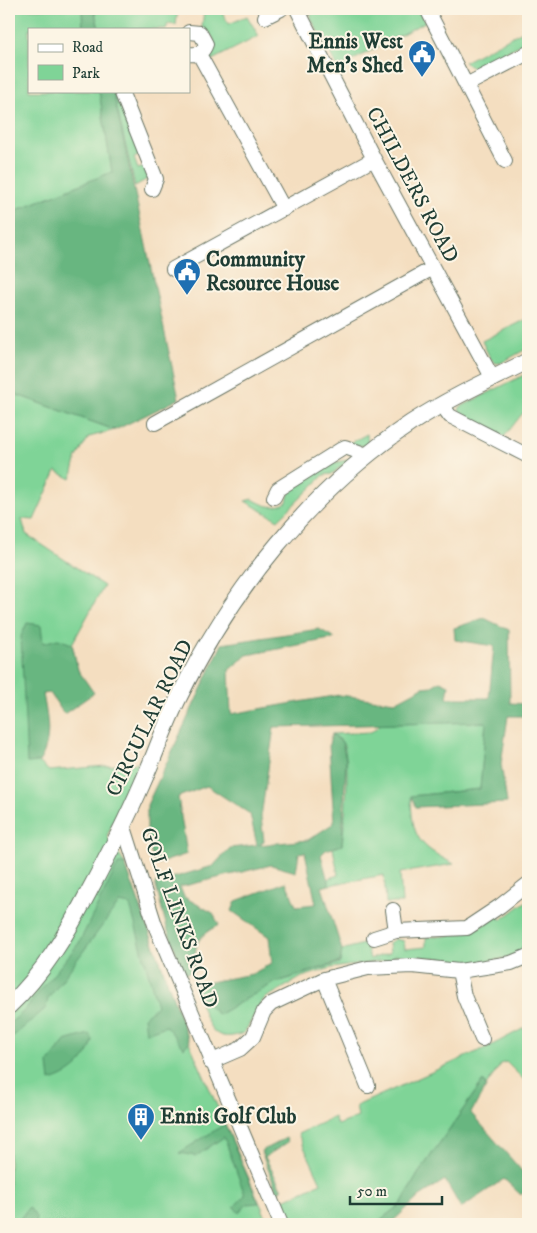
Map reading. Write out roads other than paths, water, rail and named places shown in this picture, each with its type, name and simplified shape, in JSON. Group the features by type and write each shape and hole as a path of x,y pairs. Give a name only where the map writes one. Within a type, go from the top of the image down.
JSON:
{"main road":[{"name":"CIRCULAR ROAD","path":"123,824 179,698 207,646 255,574 287,535 367,455 412,422 528,360"},
{"name":"GOLF LINKS ROAD","path":"9,1006 48,963 123,824"}],"street":[{"path":"265,17 281,9"},
{"name":"CHILDERS ROAD","path":"297,9 374,159 492,379"},
{"path":"428,9 468,84 505,161"},
{"path":"190,32 200,33 204,38 206,44 194,54 284,209"},
{"path":"468,84 528,53"},
{"path":"120,92 156,179 152,189"},
{"path":"174,269 374,159"},
{"path":"155,423 433,268"},
{"path":"442,405 450,416 528,456"},
{"path":"274,497 278,488 345,447 367,455"},
{"name":"GOLF LINKS ROAD","path":"123,824 155,925 210,1062 281,1224"},
{"path":"374,938 396,932 467,928 528,884"},
{"path":"394,910 396,932"},
{"path":"210,1062 240,1049 253,1037 264,1011 271,1004 324,979 368,968 412,966 459,971 511,963 528,956"},
{"path":"459,971 464,996 482,1039"},
{"path":"324,979 368,1086"}],"place":[{"name":"Ennis West Men's Shed","path":"422,78"},
{"name":"Community Resource House","path":"187,296"},
{"name":"Ennis Golf Club","path":"141,1141"}]}
